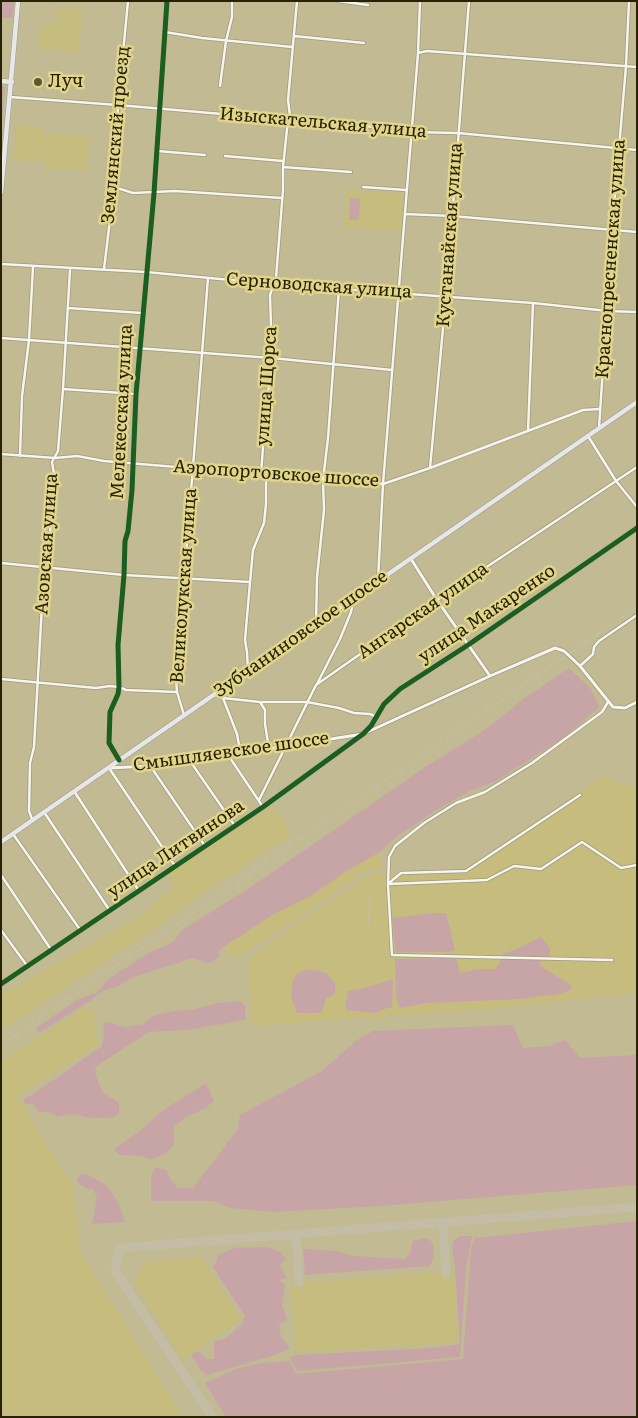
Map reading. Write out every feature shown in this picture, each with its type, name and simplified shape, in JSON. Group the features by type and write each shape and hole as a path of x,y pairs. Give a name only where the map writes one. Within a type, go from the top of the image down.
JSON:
{"main road":[{"path":"1,192 18,1"},
{"path":"1,81 12,82"},
{"path":"600,428 637,402"},
{"name":"Зубчаниновское шоссе","path":"2,841 600,428"}],"street":[{"name":"Землянский проезд","path":"104,270 114,187 118,105 128,1"},
{"name":"Мелекесская улица","path":"119,760 109,743 110,712 118,694 119,686 118,645 125,541 132,490 136,394 154,193 158,109 167,1"},
{"path":"220,86 226,41 232,17 232,1"},
{"name":"улица Щорса","path":"261,474 262,446 268,411 267,402 272,358 270,295 276,278 283,161 290,116 288,100 297,1"},
{"path":"338,1 368,5"},
{"path":"378,580 383,484 418,53 420,1"},
{"name":"Кустанайская улица","path":"430,468 446,296 469,1"},
{"name":"Краснопресненская улица","path":"600,428 629,1"},
{"path":"165,32 292,48"},
{"path":"294,36 364,43"},
{"path":"418,53 427,51 637,67"},
{"name":"Изыскательская улица","path":"10,98 406,129 411,132 458,133 637,150"},
{"path":"157,151 204,155"},
{"path":"225,156 283,161"},
{"path":"283,167 351,172"},
{"path":"114,187 133,193 175,191 282,198"},
{"path":"363,187 407,190"},
{"path":"405,214 452,216 637,232"},
{"name":"Серноводская улица","path":"1,264 146,272 273,284 398,292 637,312"},
{"path":"20,456 22,396 29,340 33,267"},
{"name":"Азовская улица","path":"32,819 29,811 30,763 34,747 54,474 52,462 58,451 70,269"},
{"name":"Великолукская улица","path":"184,715 177,692 178,652 208,278"},
{"path":"316,624 317,577 324,510 323,480 339,288"},
{"path":"528,431 533,303"},
{"path":"68,308 142,313"},
{"path":"1,338 272,358 392,370"},
{"path":"63,389 136,394"},
{"name":"Аэропортовское шоссе","path":"1,454 55,458 77,456 133,463 383,484 584,410 600,409"},
{"path":"588,436 616,481 637,508"},
{"name":"Ангарская улица","path":"259,800 316,685 437,600 637,467"},
{"path":"248,671 244,640 253,550 264,523 266,475"},
{"name":"улица Макаренко","path":"363,734 377,717 384,704 400,690 637,528"},
{"path":"410,559 490,676"},
{"path":"1,563 124,575 250,582"},
{"path":"316,685 340,639 351,612 354,597"},
{"path":"580,666 593,654 594,647 599,641 637,615"},
{"name":"Смышляевское шоссе","path":"108,768 150,766 190,761 363,734 555,648 564,651 580,666 608,702"},
{"path":"1,680 96,688 119,686 126,690 177,692"},
{"path":"214,694 223,698 260,702 307,702 377,717"},
{"path":"223,698 237,734 240,745 238,753"},
{"path":"260,702 265,710 269,749"},
{"path":"612,960 392,955 388,884 389,857 395,846 424,823 456,803 485,792 532,763 602,712 608,702 613,708 622,709 637,702"},
{"name":"улица Литвинова","path":"1,984 263,807 363,734"},
{"path":"228,755 263,807"},
{"path":"190,761 235,826"},
{"path":"150,766 204,846"},
{"path":"108,768 175,866"},
{"path":"74,791 139,891"},
{"path":"388,884 401,873 466,871 580,795"},
{"path":"44,811 110,911"},
{"path":"13,834 81,931"},
{"path":"388,884 487,880 514,866 541,869 582,842 622,868 637,865"},
{"path":"1,875 52,950"},
{"path":"1,930 28,967"}],"shaded area":[{"path":"1,1 14,1 12,18 1,18"},
{"path":"57,7 82,9 79,52 39,49 41,23 56,24"},
{"path":"1,83 5,87 1,131"},
{"path":"16,125 44,127 42,162 14,160"},
{"path":"45,133 89,136 87,170 43,168"},
{"path":"346,189 404,194 401,231 344,227"},
{"path":"350,198 360,199 359,220 349,220"},
{"path":"569,668 591,689 599,707 565,737 496,781 470,791 436,810 395,838 380,852 345,872 311,896 274,914 225,946 218,951 220,956 209,963 193,958 131,978 119,986 102,991 90,1001 39,1033 36,1028 79,999 96,993 110,978 150,952 175,940 182,930 245,891 427,766 485,730 522,700"},
{"path":"602,776 637,788 637,993 495,1008 254,1026 252,1022 248,959 362,879 372,874 464,869 491,853"},
{"path":"271,807 281,815 288,828 289,836 1,1031 1,995 138,917 175,887 168,873"},
{"path":"380,852 382,868 364,871 305,914 237,958 227,953 225,946 274,914 311,896 345,872"},
{"path":"446,913 455,950 450,952 396,952 392,918"},
{"path":"541,937 550,948 550,957 538,963 571,985 571,990 555,995 523,999 427,1003 400,1008 396,997 395,959 444,958 453,956 457,961 460,973 478,969 495,969 500,963 503,954"},
{"path":"307,969 327,973 335,983 335,994 326,998 323,1010 319,1013 297,1013 291,996 293,979 297,974"},
{"path":"393,979 392,1008 376,1013 347,1010 345,1006 348,991"},
{"path":"240,1001 245,1006 245,1020 187,1030 149,1032 95,1067 97,1079 103,1093 119,1103 119,1114 110,1118 92,1118 72,1114 57,1117 49,1112 39,1112 32,1103 26,1105 23,1099 32,1095 102,1046 103,1022 125,1027 143,1024 153,1016 173,1011"},
{"path":"83,1008 95,1012 94,1025 99,1044 17,1096 72,1185 81,1253 183,1417 1,1417 1,1061"},
{"path":"513,1025 523,1048 549,1046 565,1040 580,1058 637,1055 637,1185 381,1206 274,1212 230,1208 214,1201 151,1201 151,1176 156,1167 166,1170 178,1188 193,1188 238,1129 240,1115 322,1071 357,1040 373,1031"},
{"path":"206,1083 214,1101 174,1126 174,1144 166,1153 151,1160 142,1156 119,1155 114,1149 140,1131 162,1111"},
{"path":"86,1174 106,1185 118,1202 125,1222 92,1224 97,1197 93,1189 86,1188 77,1182 79,1175"},
{"path":"637,1221 637,1417 226,1417 205,1383 235,1369 262,1363 290,1361 296,1374 463,1359 471,1248 475,1238"},
{"path":"460,1236 472,1236 466,1269 460,1357 297,1371 290,1358 296,1355 432,1348 460,1344 455,1266 452,1249 453,1241"},
{"path":"423,1238 430,1240 433,1244 434,1256 430,1266 305,1275 303,1249 336,1251 352,1256 405,1259 411,1251 413,1241"},
{"path":"266,1247 281,1252 286,1259 280,1265 286,1278 278,1280 285,1284 282,1305 287,1319 279,1325 281,1337 290,1348 272,1356 207,1375 202,1372 191,1355 199,1351 206,1359 214,1359 214,1341 225,1339 242,1324 245,1316 213,1267 217,1260 217,1255 235,1248"},
{"path":"202,1258 241,1319 183,1360 136,1285 139,1271 149,1261"},
{"path":"454,1272 458,1342 296,1353 291,1283"}],"taxiway":[{"path":"212,1417 115,1271 119,1248 637,1207"},
{"path":"443,1222 446,1273"},
{"path":"296,1234 299,1283"}],"railway":[{"path":"1,1045 637,607"},
{"path":"368,899 369,929"}],"cycle path":[{"path":"119,760 109,743 110,712 119,687 118,645 125,541 128,531 132,490 136,394 154,193 167,1"},
{"path":"1,984 263,807 363,734 371,726 384,704 400,689 468,645 637,528"}],"place":[{"name":"Луч","path":"38,82"}]}
